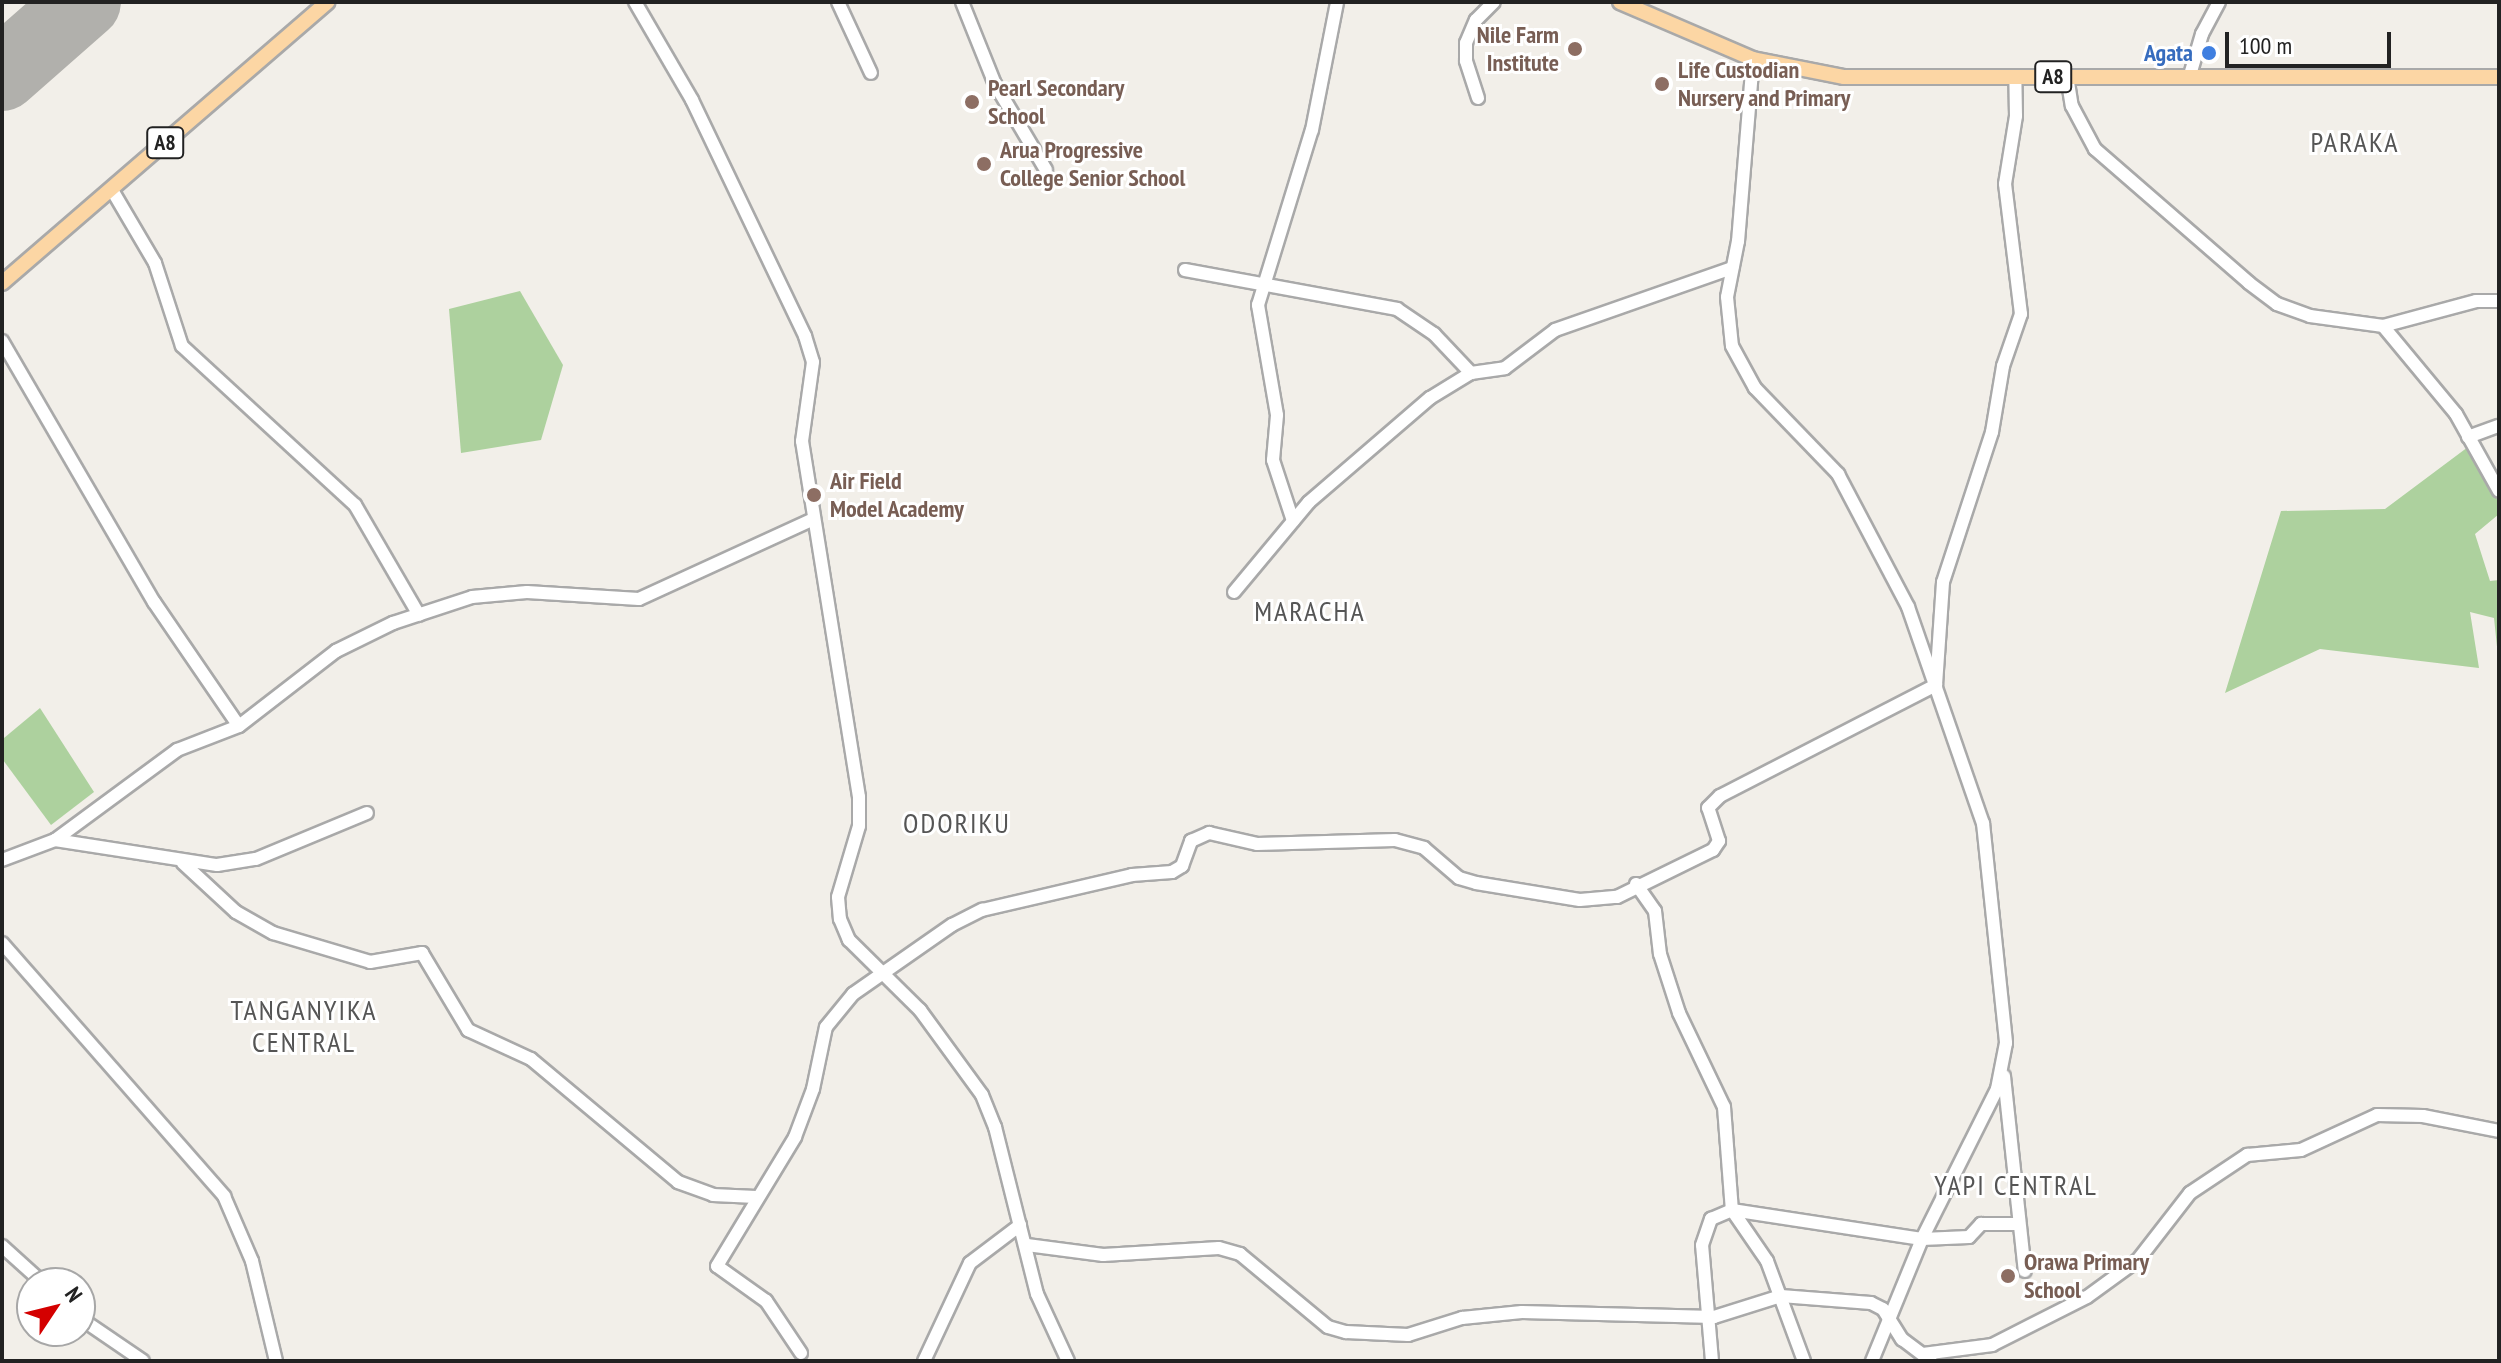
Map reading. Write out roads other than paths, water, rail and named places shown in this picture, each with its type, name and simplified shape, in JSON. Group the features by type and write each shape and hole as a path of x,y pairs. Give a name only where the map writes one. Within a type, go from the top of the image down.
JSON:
{"main road":[{"name":"A8","path":"2,283 328,2"},
{"name":"A8","path":"1620,2 1753,59 1844,77 2499,77"}],"street":[{"path":"635,2 692,100 805,336 813,362 801,417 802,441 859,797 859,826 838,897 840,919 849,940 942,1037 982,1095 995,1127 1037,1294 1068,1361"},
{"path":"838,2 871,73"},
{"path":"962,2 995,84 1046,170"},
{"path":"1293,521 1273,460 1277,415 1259,324 1264,282 1312,130 1337,2"},
{"path":"1478,98 1466,43 1476,20 1494,2"},
{"path":"2190,75 2219,2"},
{"path":"1753,59 1727,329 1738,359 1767,402 1838,474 1893,571 1983,823 2006,1043 2004,1073 2025,1271"},
{"path":"2067,76 2072,106 2095,149 2277,304 2310,316 2383,326 2476,301 2499,301"},
{"path":"1936,685 1943,645 1941,593 1992,432 2003,366 2021,314 2005,184 2016,116 2015,77"},
{"path":"112,190 155,263 182,346 355,505 419,615"},
{"path":"1234,592 1293,521 1389,429 1471,373 1505,368 1555,330 1732,268"},
{"path":"1185,270 1264,282 1397,309 1416,319 1471,373"},
{"path":"2383,326 2456,414 2499,491"},
{"path":"2,341 154,602 239,726"},
{"path":"2468,437 2499,426"},
{"path":"2,860 55,840 177,750 239,726 336,651 369,633 472,597 527,592 639,599 814,519"},
{"path":"801,1353 766,1301 717,1269 802,1120 826,1027 853,994 952,925 982,910 1176,870 1191,841 1202,834 1257,844 1395,840 1424,848 1459,878 1580,900 1617,897 1636,884 1718,845 1708,808 1720,796 1936,685"},
{"path":"55,840 183,863 256,859 367,813"},
{"path":"183,863 236,912 273,933 370,962 422,953 468,1030 531,1059 678,1182 713,1195 756,1197"},
{"path":"1636,884 1655,911 1660,954 1679,1013 1724,1107 1732,1210 1758,1245 1781,1296 1804,1361"},
{"path":"2,943 224,1196 252,1261 276,1361"},
{"path":"1872,1361 1922,1239 2004,1073"},
{"path":"1027,1245 1103,1255 1219,1248 1240,1254 1336,1331 1408,1335 1462,1318 1522,1312 1710,1317 1781,1296 1871,1303 1925,1358 1992,1345 2087,1297 2138,1260 2190,1193 2247,1155 2301,1150 2377,1115 2423,1116 2499,1131"},
{"path":"1712,1361 1702,1245 1711,1219 1732,1210 1922,1239 1969,1237 1981,1224 2019,1224"},
{"path":"924,1361 970,1263 1020,1225"},
{"path":"2,1246 25,1267"},
{"path":"96,1329 143,1361"}],"place":[{"name":"Nile Farm Institute","path":"1575,49"},
{"name":"Agata","path":"2209,53"},
{"name":"Life Custodian Nursery and Primary","path":"1662,84"},
{"name":"Pearl Secondary School","path":"972,102"},
{"name":"Arua Progressive College Senior School","path":"984,164"},
{"name":"Air Field Model Academy","path":"814,495"},
{"name":"Orawa Primary School","path":"2008,1276"}],"district":[{"name":"PARAKA","path":"2355,142"},
{"name":"MARACHA","path":"1310,611"},
{"name":"ODORIKU","path":"957,823"},
{"name":"TANGANYIKA CENTRAL","path":"304,1026"},
{"name":"YAPI CENTRAL","path":"2016,1185"}]}
